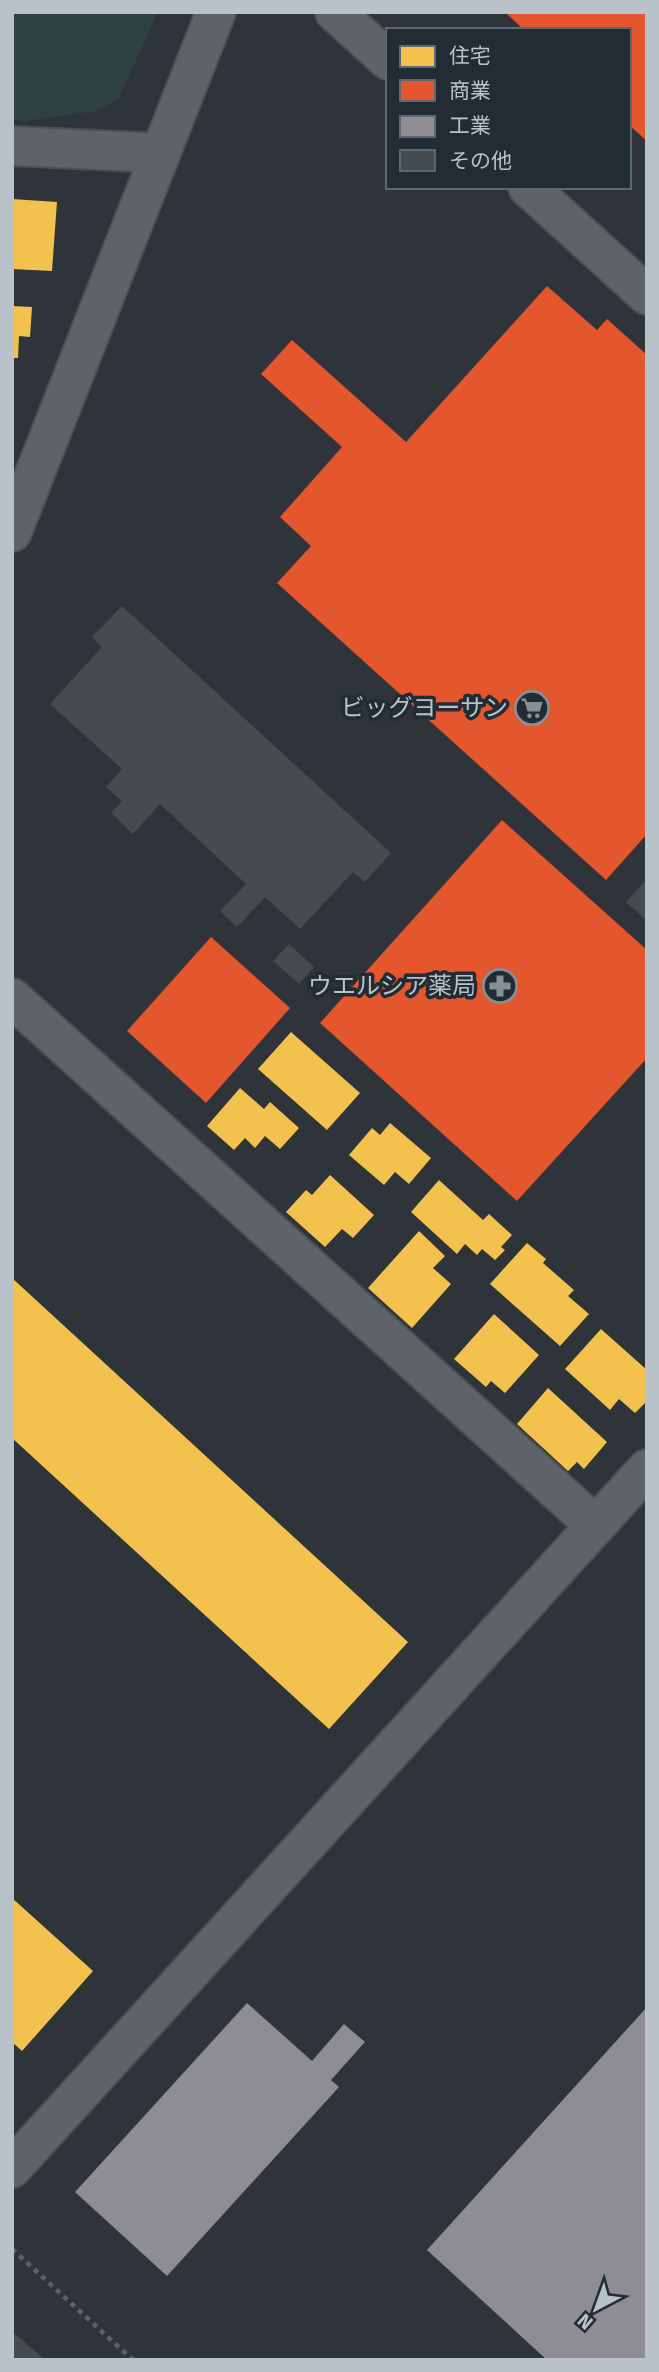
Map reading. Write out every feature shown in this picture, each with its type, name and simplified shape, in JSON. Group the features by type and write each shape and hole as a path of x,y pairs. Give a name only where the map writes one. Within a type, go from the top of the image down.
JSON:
{"street":[{"path":"12,532 216,12"},
{"path":"335,12 386,58"},
{"path":"12,146 161,153"},
{"path":"530,189 647,295"},
{"path":"12,998 595,1525"},
{"path":"12,2168 647,1469"}],"path":[{"path":"12,2249 133,2360"}],"shaded area":[{"path":"12,12 158,12 119,98 97,111 24,121 12,120"}],"building: 住宅":[{"path":"12,199 57,202 52,271 12,269"},
{"path":"12,306 32,307 30,337 19,336 18,358 12,358"},
{"path":"291,1032 360,1093 327,1130 258,1069"},
{"path":"240,1088 264,1109 270,1102 299,1128 280,1149 265,1136 255,1148 245,1138 234,1150 207,1126"},
{"path":"390,1123 431,1158 409,1184 395,1172 384,1185 349,1155 372,1128 380,1135"},
{"path":"330,1175 374,1215 353,1238 342,1229 325,1247 286,1212 306,1190 312,1195"},
{"path":"439,1180 483,1220 489,1214 512,1235 501,1247 505,1250 495,1260 482,1249 477,1255 465,1244 457,1254 411,1212"},
{"path":"419,1231 445,1256 433,1268 451,1284 412,1328 368,1288"},
{"path":"527,1243 546,1259 543,1263 574,1290 568,1296 589,1314 560,1346 490,1284"},
{"path":"12,1278 408,1642 329,1729 12,1438"},
{"path":"494,1314 539,1355 505,1393 491,1381 486,1387 454,1359"},
{"path":"601,1329 647,1370 647,1401 635,1413 619,1399 610,1410 565,1369"},
{"path":"548,1388 607,1442 584,1469 577,1462 568,1471 517,1424"},
{"path":"12,1898 93,1971 22,2051 12,2042"}],"building: 商業":[{"path":"505,12 647,12 647,141 631,127 631,28 522,28"},
{"name":"ビッグヨーサン","path":"547,286 597,330 607,319 647,355 647,834 606,880 277,583 311,546 280,517 342,447 261,374 292,340 406,442"},
{"name":"ウエルシア薬局","path":"502,820 647,950 647,1058 517,1201 320,1023"},
{"path":"211,937 290,1008 206,1103 127,1031"}],"building: 工業":[{"path":"247,2003 312,2061 344,2024 365,2042 331,2080 339,2087 167,2276 75,2192"},
{"path":"647,2007 647,2360 547,2360 427,2250"}],"building: その他":[{"path":"122,606 391,853 365,882 353,872 300,929 265,897 237,927 220,911 246,884 160,804 133,834 111,813 122,801 106,787 122,769 50,704 102,647 92,637"},
{"path":"647,879 647,921 626,902"},
{"path":"289,944 314,967 299,984 273,961"},
{"path":"12,2331 45,2360 12,2360"}],"place":[{"name":"ビッグヨーサン","path":"532,708"},
{"name":"ウエルシア薬局","path":"500,986"}]}
